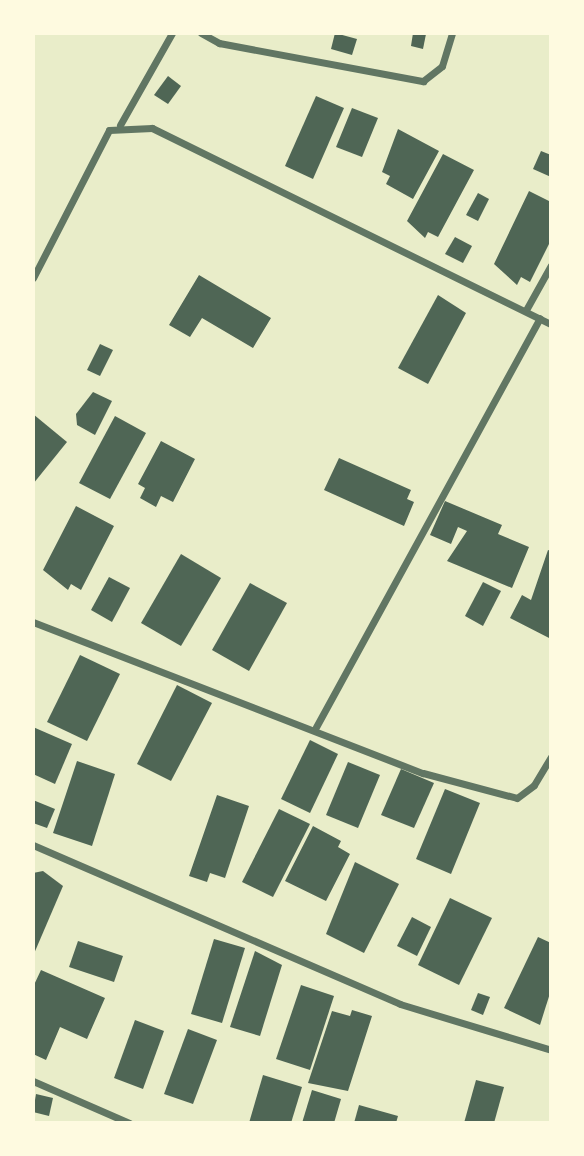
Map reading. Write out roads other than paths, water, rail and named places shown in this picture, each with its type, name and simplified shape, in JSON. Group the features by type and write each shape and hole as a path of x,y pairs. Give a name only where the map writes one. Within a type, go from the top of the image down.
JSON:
{"street":[{"path":"33,278 109,131 120,125 173,33"},
{"path":"201,33 219,43 423,81 442,66 452,33"},
{"path":"120,125 152,128 551,324"},
{"path":"526,310 551,265"},
{"path":"316,727 540,318"},
{"path":"33,622 316,727 424,773 517,798 534,785 551,757"},
{"path":"33,845 400,1004 551,1050"},
{"path":"33,1081 129,1123"}]}
